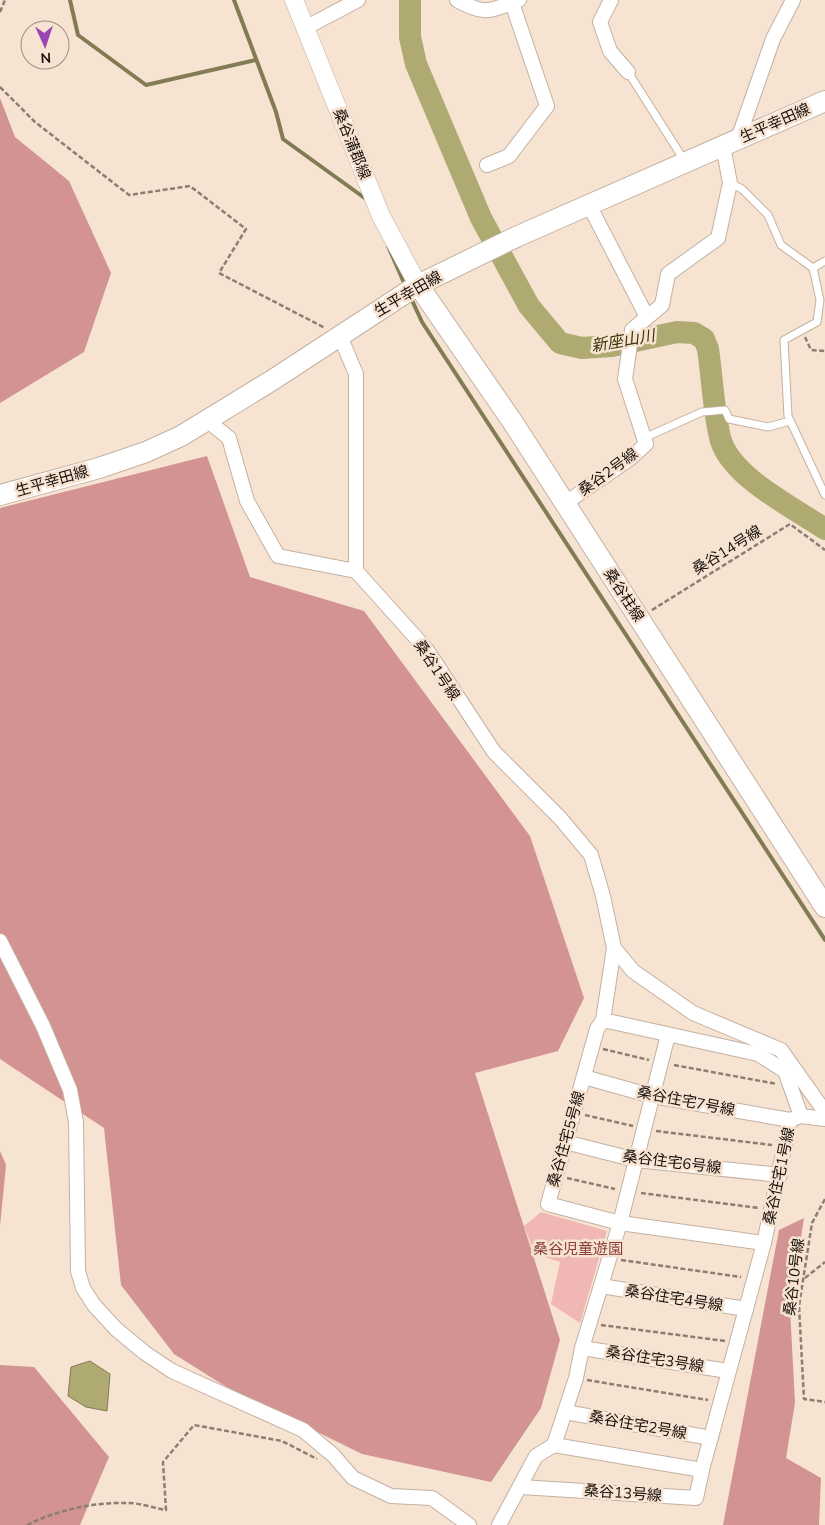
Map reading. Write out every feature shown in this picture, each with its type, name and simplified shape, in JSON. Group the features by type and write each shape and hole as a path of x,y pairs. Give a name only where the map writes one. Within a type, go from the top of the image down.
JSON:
{"main road":[{"name":"生平幸田線","path":"0,496 146,452 208,421 418,285 516,237 825,101"},
{"name":"桑谷柱線","path":"418,285 512,421 825,907"}],"street":[{"name":"桑谷蒲郡線","path":"294,0 381,216 418,285"},
{"path":"305,28 358,0"},
{"path":"457,0 478,12 497,9 516,1 547,106 509,156 487,165"},
{"path":"611,0 600,22 610,51 628,72"},
{"path":"730,183 730,143 773,39 793,0"},
{"name":"桑谷2号線","path":"564,504 631,458 646,444 625,379 632,330 662,305 668,274 718,238 730,183"},
{"path":"589,205 647,317"},
{"path":"208,421 229,438 247,502 278,556 356,571 356,374 340,336"},
{"name":"桑谷1号線","path":"356,571 427,650 494,752 560,818 591,855 603,896 614,948"},
{"path":"0,940 43,1026 70,1090 76,1122 78,1271 83,1288 94,1305 116,1329 145,1353 172,1371 303,1430 333,1456 353,1478 391,1496 432,1498 468,1525"},
{"path":"614,948 633,971 693,1013 781,1050 825,1112"},
{"name":"桑谷住宅5号線","path":"614,948 603,1020 597,1029 548,1204 620,1223 764,1243"},
{"name":"桑谷住宅1号線","path":"603,1020 758,1054 784,1071 790,1087 796,1118 785,1147 755,1279 702,1470"},
{"path":"499,1525 536,1456 554,1445 576,1378 582,1348 620,1223 668,1035"},
{"name":"桑谷住宅7号線","path":"584,1077 652,1096 796,1118 825,1119"},
{"name":"桑谷住宅6号線","path":"565,1142 636,1160 780,1175"},
{"name":"桑谷住宅4号線","path":"601,1286 746,1309"},
{"name":"桑谷住宅3号線","path":"582,1348 728,1371"},
{"name":"桑谷住宅2号線","path":"565,1412 711,1438"},
{"path":"554,1445 702,1470"},
{"name":"桑谷13号線","path":"521,1487 696,1498 702,1470"}],"lane":[{"path":"628,72 686,163"},
{"path":"730,183 742,189 768,215 780,245 813,268 820,300 817,322 802,332 784,340 788,416 825,494"},
{"path":"813,268 825,262"},
{"path":"644,438 702,412 725,410 729,419 768,426 790,421"}],"path":[{"path":"0,12 5,0"},
{"path":"0,87 36,122 129,195 190,186 246,229 219,273 340,336"},
{"path":"802,332 811,350 825,351"},
{"name":"桑谷14号線","path":"639,618 790,524 825,550"},
{"path":"592,1046 661,1063 790,1087"},
{"path":"574,1112 644,1129 785,1147"},
{"path":"556,1175 628,1192 772,1210"},
{"name":"桑谷10号線","path":"825,1199 812,1223 799,1306 804,1399 825,1402"},
{"path":"609,1258 755,1279"},
{"path":"804,1279 825,1262"},
{"path":"590,1323 736,1343"},
{"path":"576,1378 721,1402"},
{"path":"27,1525 48,1514 81,1507 129,1503 166,1510 163,1462 194,1425 282,1442 322,1462"}],"green space":[{"name":"桑谷児童遊園","path":"541,1212 607,1231 580,1323 551,1304 560,1262 535,1254 524,1226"}],"shaded area":[{"path":"0,98 15,137 69,181 111,273 84,352 0,403"},
{"path":"207,456 250,577 364,611 530,836 584,998 558,1051 475,1073 560,1340 541,1408 491,1482 362,1454 225,1386 174,1354 121,1285 104,1128 0,1059 0,508"},
{"path":"0,1151 6,1165 0,1226"},
{"path":"804,1218 790,1308 795,1403 786,1458 821,1478 819,1525 723,1525 779,1230"},
{"path":"90,1361 110,1374 107,1411 86,1407 68,1396 71,1367"},
{"path":"0,1365 34,1367 109,1457 80,1525 0,1525"}],"waterway":[{"path":"70,0 78,35 146,85 256,60"},
{"path":"234,0 276,112 283,139 366,199"},
{"name":"新座山川","path":"410,0 410,37 416,64 481,218 529,306 560,343 582,348 612,346 677,332 694,333 704,339 708,349 721,441 728,455 751,480 825,529"},
{"path":"388,246 405,285"},
{"path":"410,296 422,322 825,940"}]}
